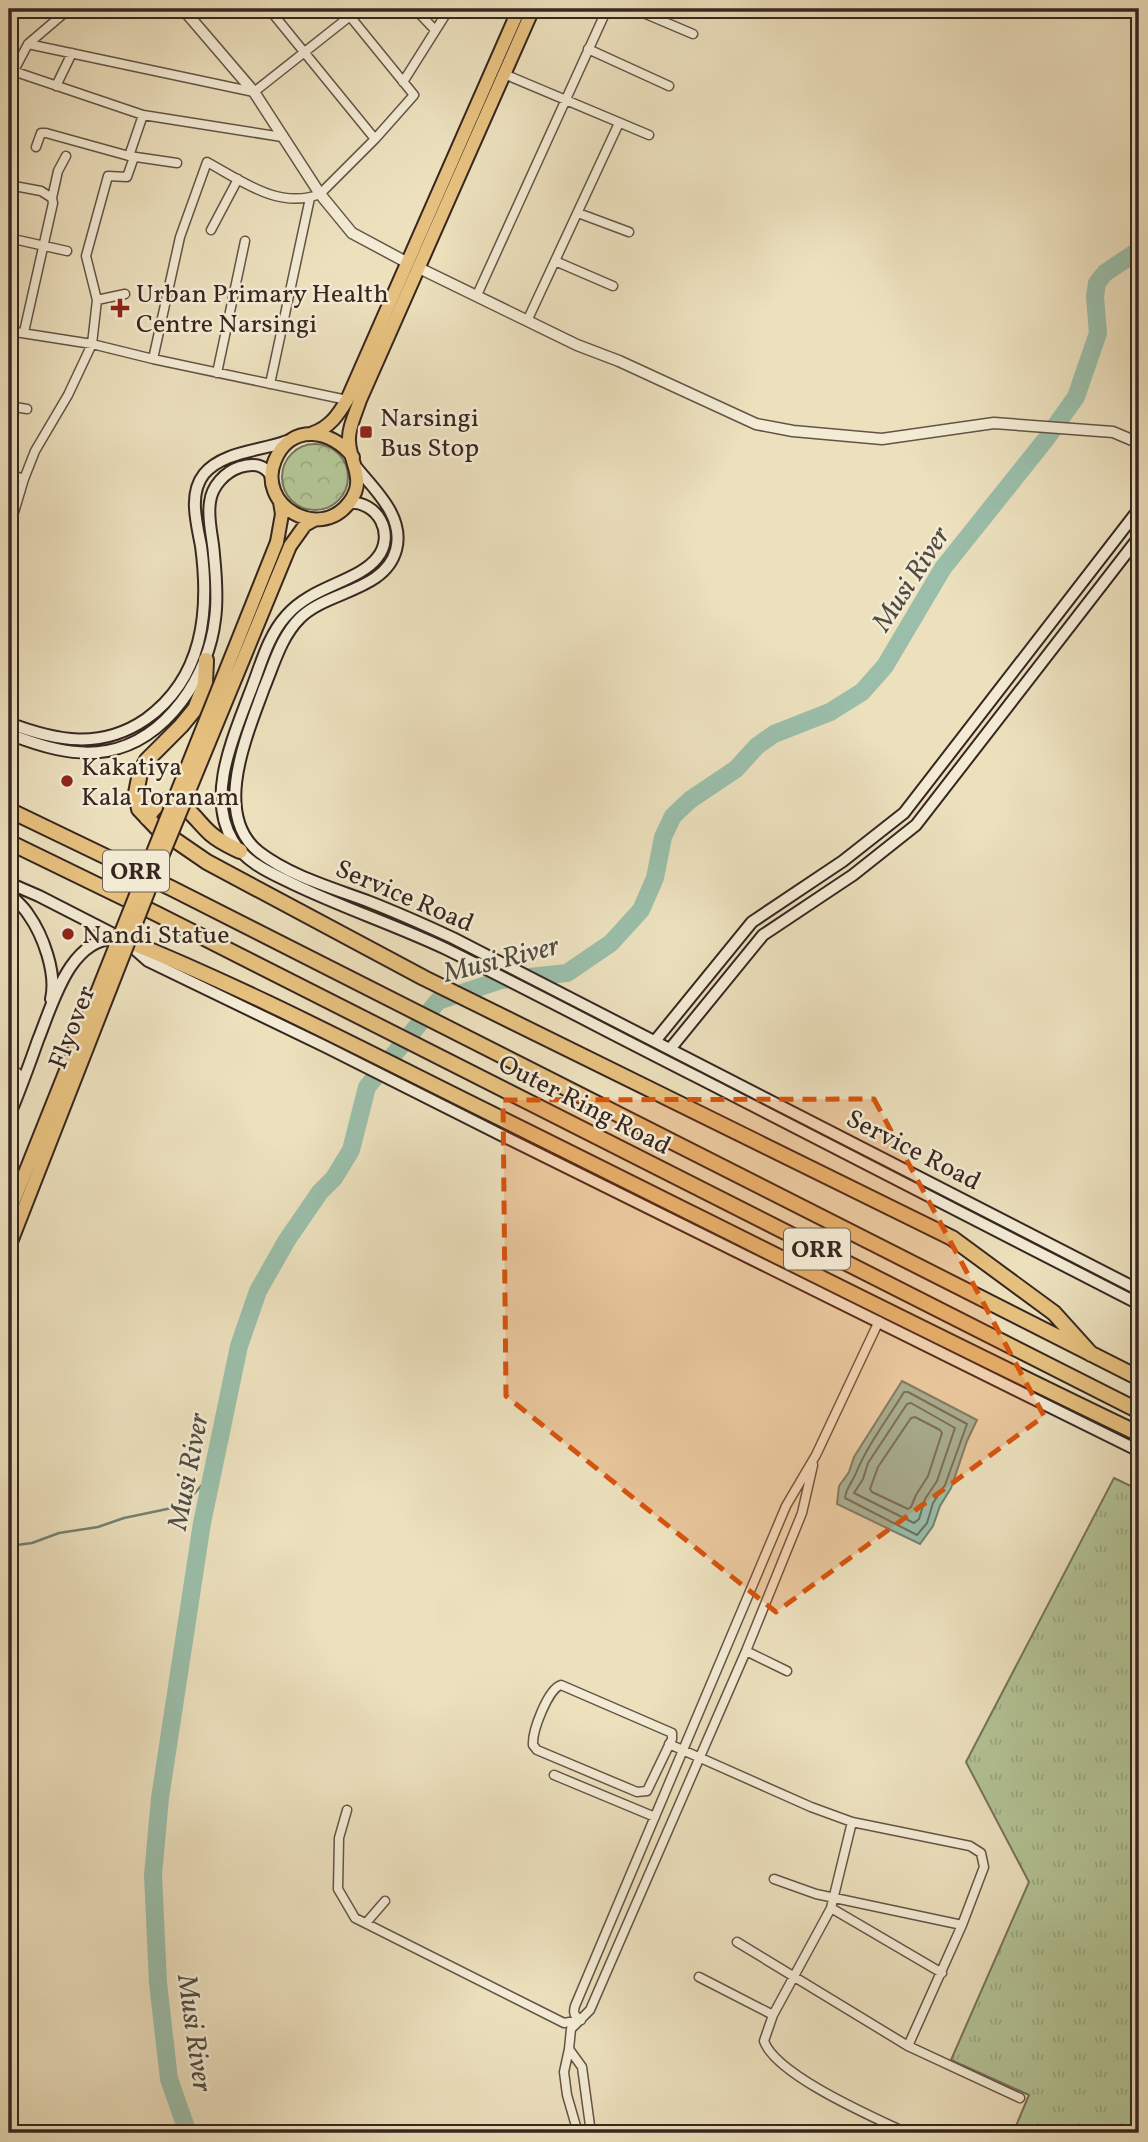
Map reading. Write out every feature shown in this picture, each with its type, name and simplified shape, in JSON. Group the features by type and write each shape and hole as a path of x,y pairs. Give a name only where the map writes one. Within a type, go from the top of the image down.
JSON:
{"highway":[{"path":"205,660 205,684 195,709 147,760 140,773 136,793 139,809 156,827 207,862 424,978 952,1238 1054,1313 1091,1354"},
{"path":"148,818 152,811 166,802 182,804 189,808 210,834 240,850"},
{"name":"Outer Ring Road","path":"9,810 1139,1378"},
{"name":"Outer Ring Road","path":"9,842 1139,1411"},
{"path":"123,940 181,962 329,1040 455,1096 913,1325 1139,1434"}],"main road":[{"path":"355,462 345,446 335,439 322,434 304,435 284,446 275,460 272,477 274,490 289,511 314,520 339,512 355,492 355,462 349,442 356,412 519,9"},
{"path":"9,723 46,736 92,740 112,736 137,725 174,694 187,675 202,626 203,584 195,501 198,485 204,475 216,465 237,455 324,429 337,416 414,266 533,9"},
{"name":"Service Road","path":"355,462 394,519 397,548 393,559 379,575 308,610 289,632 243,747 236,787 239,814 251,845 268,858 309,878 453,938 1139,1290"},
{"path":"9,734 40,746 84,752 108,751 127,745 160,723 178,706 196,682 209,650 216,609 210,516 212,493 218,482 238,468 254,464 268,470 272,477"},
{"name":"Flyover","path":"9,1213 277,541 282,514 280,502"},
{"name":"Service Road","path":"348,503 363,504 377,514 384,530 384,547 371,564 296,605 278,626 271,640 231,745 224,778 222,797 225,820 232,840 240,850 285,881 447,950 1139,1304"},
{"path":"655,1041 752,922 843,861 904,813 1139,509"},
{"name":"Flyover","path":"9,1247 158,867 290,546 297,533 314,520"},
{"path":"670,1048 764,935 853,875 916,825 1139,537"},
{"path":"9,883 123,940"},
{"path":"9,893 27,911 38,929 46,952 53,992 49,1009"},
{"path":"9,1117 49,1009 64,977 93,944 106,939 123,940"},
{"path":"329,1040 503,1136 1139,1451"}],"street":[{"path":"69,9 28,44 11,76 57,86 143,114 282,137"},
{"path":"183,9 254,92 315,196 352,233 577,345 620,361 756,424 793,431 882,439 994,423 1123,434 1139,443"},
{"path":"269,9 375,139"},
{"path":"153,359 180,237 207,162 269,195 295,201 315,196 375,139 414,95 344,9"},
{"path":"254,92 359,9"},
{"path":"415,9 435,30"},
{"path":"404,82 449,9"},
{"path":"477,295 607,9"},
{"path":"634,9 692,34"},
{"path":"28,44 254,92"},
{"path":"588,49 669,86"},
{"path":"57,86 72,53"},
{"path":"504,74 649,135"},
{"path":"12,519 35,451 68,396 92,344 97,300 86,256 108,176 127,177 143,114"},
{"path":"528,319 619,123"},
{"path":"36,147 41,133 46,133 132,156 177,163"},
{"path":"23,332 58,171 66,156"},
{"path":"211,230 238,178"},
{"path":"9,185 41,191 52,198"},
{"path":"270,384 315,196"},
{"path":"578,212 629,232"},
{"path":"9,238 67,251"},
{"path":"217,373 245,241"},
{"path":"555,261 613,286"},
{"path":"97,300 125,294"},
{"path":"9,331 92,344 347,400"},
{"path":"9,406 27,409"},
{"path":"9,474 24,480"},
{"path":"9,1066 24,1077"},
{"path":"581,2020 573,2012 575,2006 786,1506 816,1455 878,1321"},
{"path":"578,2133 564,2072 571,2029 590,2010 746,1651 802,1513 816,1455"},
{"path":"749,1595 766,1602"},
{"path":"746,1651 787,1671"},
{"path":"561,1685 668,1730 673,1736 663,1759 650,1787 641,1793 540,1753 533,1745 533,1739 551,1692 561,1685"},
{"path":"698,1715 715,1722"},
{"path":"669,1744 811,1807 852,1822 970,1846 981,1853 984,1867 942,1973 908,2046"},
{"path":"663,1759 677,1766"},
{"path":"554,1775 655,1817"},
{"path":"346,1810 339,1838 338,1889 355,1917 564,2023 581,2020"},
{"path":"852,1822 831,1908 773,2015 764,2041 773,2056 821,2090 906,2133"},
{"path":"645,1841 660,1847"},
{"path":"774,1879 800,1890 834,1899 962,1925"},
{"path":"366,1923 385,1901"},
{"path":"831,1908 942,1973"},
{"path":"606,1932 621,1938"},
{"path":"737,1942 908,2046 1020,2098"},
{"path":"699,1977 773,2015"},
{"path":"569,2049 582,2067 591,2133"},
{"path":"569,2103 588,2101"}],"highlighted area":[{"path":"874,1099 1044,1416 776,1612 506,1396 503,1100"}],"green space":[{"path":"308,444 322,444 334,449 343,458 348,477 346,490 339,501 322,510 308,510 296,505 287,496 282,484 282,470 287,458 296,449"},
{"path":"1114,1478 1139,1490 1139,2133 1013,2133 1029,2095 951,2060 1029,1882 966,1762"}],"water":[{"path":"902,1381 977,1420 951,1488 940,1506 933,1526 920,1544 837,1504 839,1486 849,1472 854,1457"}],"waterway":[{"name":"Musi River","path":"188,2133 169,2079 158,1983 153,1875 160,1798 202,1523 239,1346 258,1291 287,1240 320,1192 334,1178 351,1150 367,1087 438,1001 501,980 567,973 611,943 641,910 655,878 663,837 673,816 690,800 736,769 757,746 774,734 830,712 862,692 885,666 943,568 1046,439 1076,397 1098,333 1095,297 1097,283 1105,273 1139,250"},
{"path":"9,1546 32,1543 59,1533 98,1527 124,1518 172,1508 192,1496 212,1474"}],"place":[{"name":"Urban Primary Health Centre Narsingi","path":"120,308"},
{"name":"Narsingi Bus Stop","path":"366,432"},
{"name":"Kakatiya Kala Toranam","path":"67,781"},
{"name":"Nandi Statue","path":"68,934"}]}
